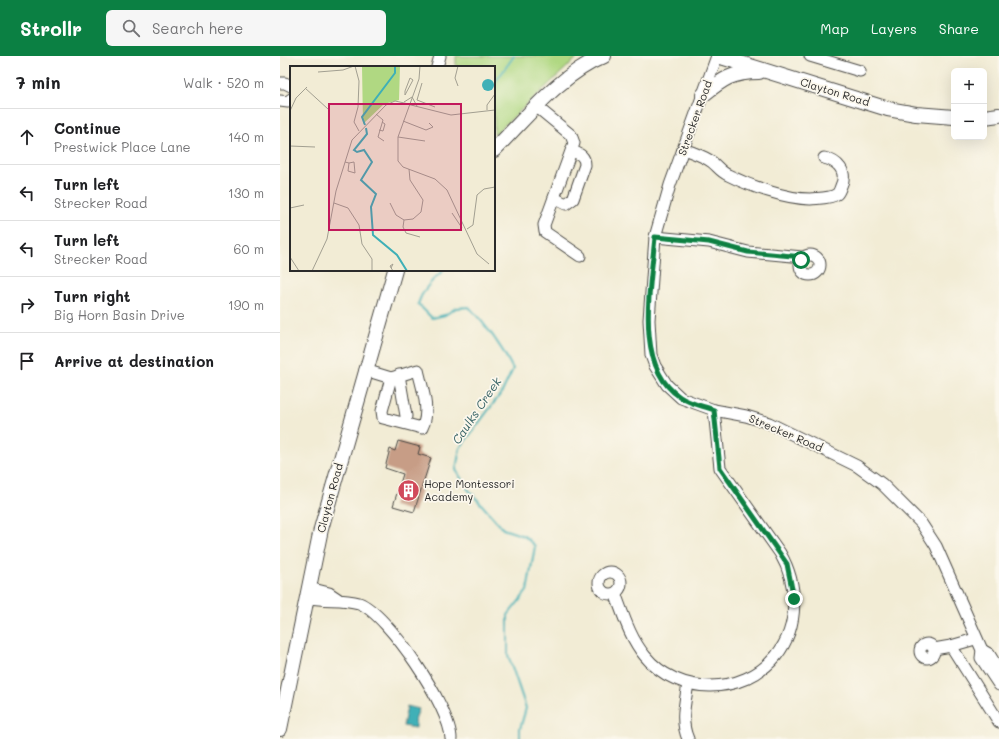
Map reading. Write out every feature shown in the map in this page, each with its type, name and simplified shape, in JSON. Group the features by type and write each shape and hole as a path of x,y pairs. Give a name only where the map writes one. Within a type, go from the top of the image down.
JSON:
{"main road":[{"path":"497,147 572,75 592,61 604,56"},
{"name":"Clayton Road","path":"718,56 888,109 916,114 951,117"},
{"path":"750,56 771,73"},
{"path":"703,96 721,80 735,74 771,73"},
{"path":"987,117 999,115"},
{"name":"Clayton Road","path":"280,729 306,593 321,529 365,370 395,271"}],"street":[{"path":"437,66 441,56"},
{"path":"441,56 444,60 443,66"},
{"name":"Strecker Road","path":"718,56 670,185 655,237 649,320 651,355 655,366 667,386 681,398 714,410 746,416 782,429 856,466 882,484 921,523 936,546 956,588 975,639 982,650 989,654 999,670"},
{"path":"810,56 860,71"},
{"path":"280,83 285,83 290,86"},
{"path":"280,101 288,102 290,100"},
{"path":"537,107 571,135 574,143 544,225 545,232 580,256"},
{"path":"684,149 712,162 718,169 728,176 762,189 803,198 831,197 838,193 845,179 843,172 831,160 824,158"},
{"path":"554,198 566,204 573,199 586,165 582,155 572,151"},
{"path":"655,237 709,242 748,252 803,257"},
{"path":"365,370 395,376 418,370 425,404 426,420 422,428 383,418 382,411 395,376"},
{"path":"395,376 406,416 404,424"},
{"path":"615,593 630,632 645,657 662,672 673,679 688,684 715,686 728,684 752,674 775,657 784,645 793,616 794,599 787,564 720,468 714,410"},
{"path":"306,593 310,598 325,601 338,599 360,604 384,622 398,638 445,713 451,739"},
{"path":"934,649 975,639"},
{"path":"951,646 999,722"},
{"name":"Strecker Road","path":"982,650 981,658 999,684"},
{"path":"688,684 683,717 684,731 688,739"}],"green space":[{"path":"456,56 579,56 495,134 495,66 456,66"}],"water":[{"path":"407,706 419,709 414,722 416,724 416,728 403,726"}],"building":[{"name":"Hope Montessori Academy","path":"398,441 420,447 418,454 431,458 414,512 393,506 403,474 385,468 390,449 395,451"}],"waterway":[{"name":"Caulks Creek","path":"495,83 514,56"},
{"name":"Caulks Creek","path":"443,271 422,294 418,304 432,318 445,315 456,308 469,307 493,336 513,369 502,392 460,448 456,470 467,488 503,529 524,536 535,546 527,591 508,615 508,655 526,708 520,729 520,739"}],"place":[{"name":"Hope Montessori Academy","path":"409,490"}],"route":[{"path":"794,599 787,564 720,468 716,447 714,410 681,398 667,386 660,376 651,355 649,320 650,289 655,237 709,242 748,252 794,255 803,257 801,260"}]}
